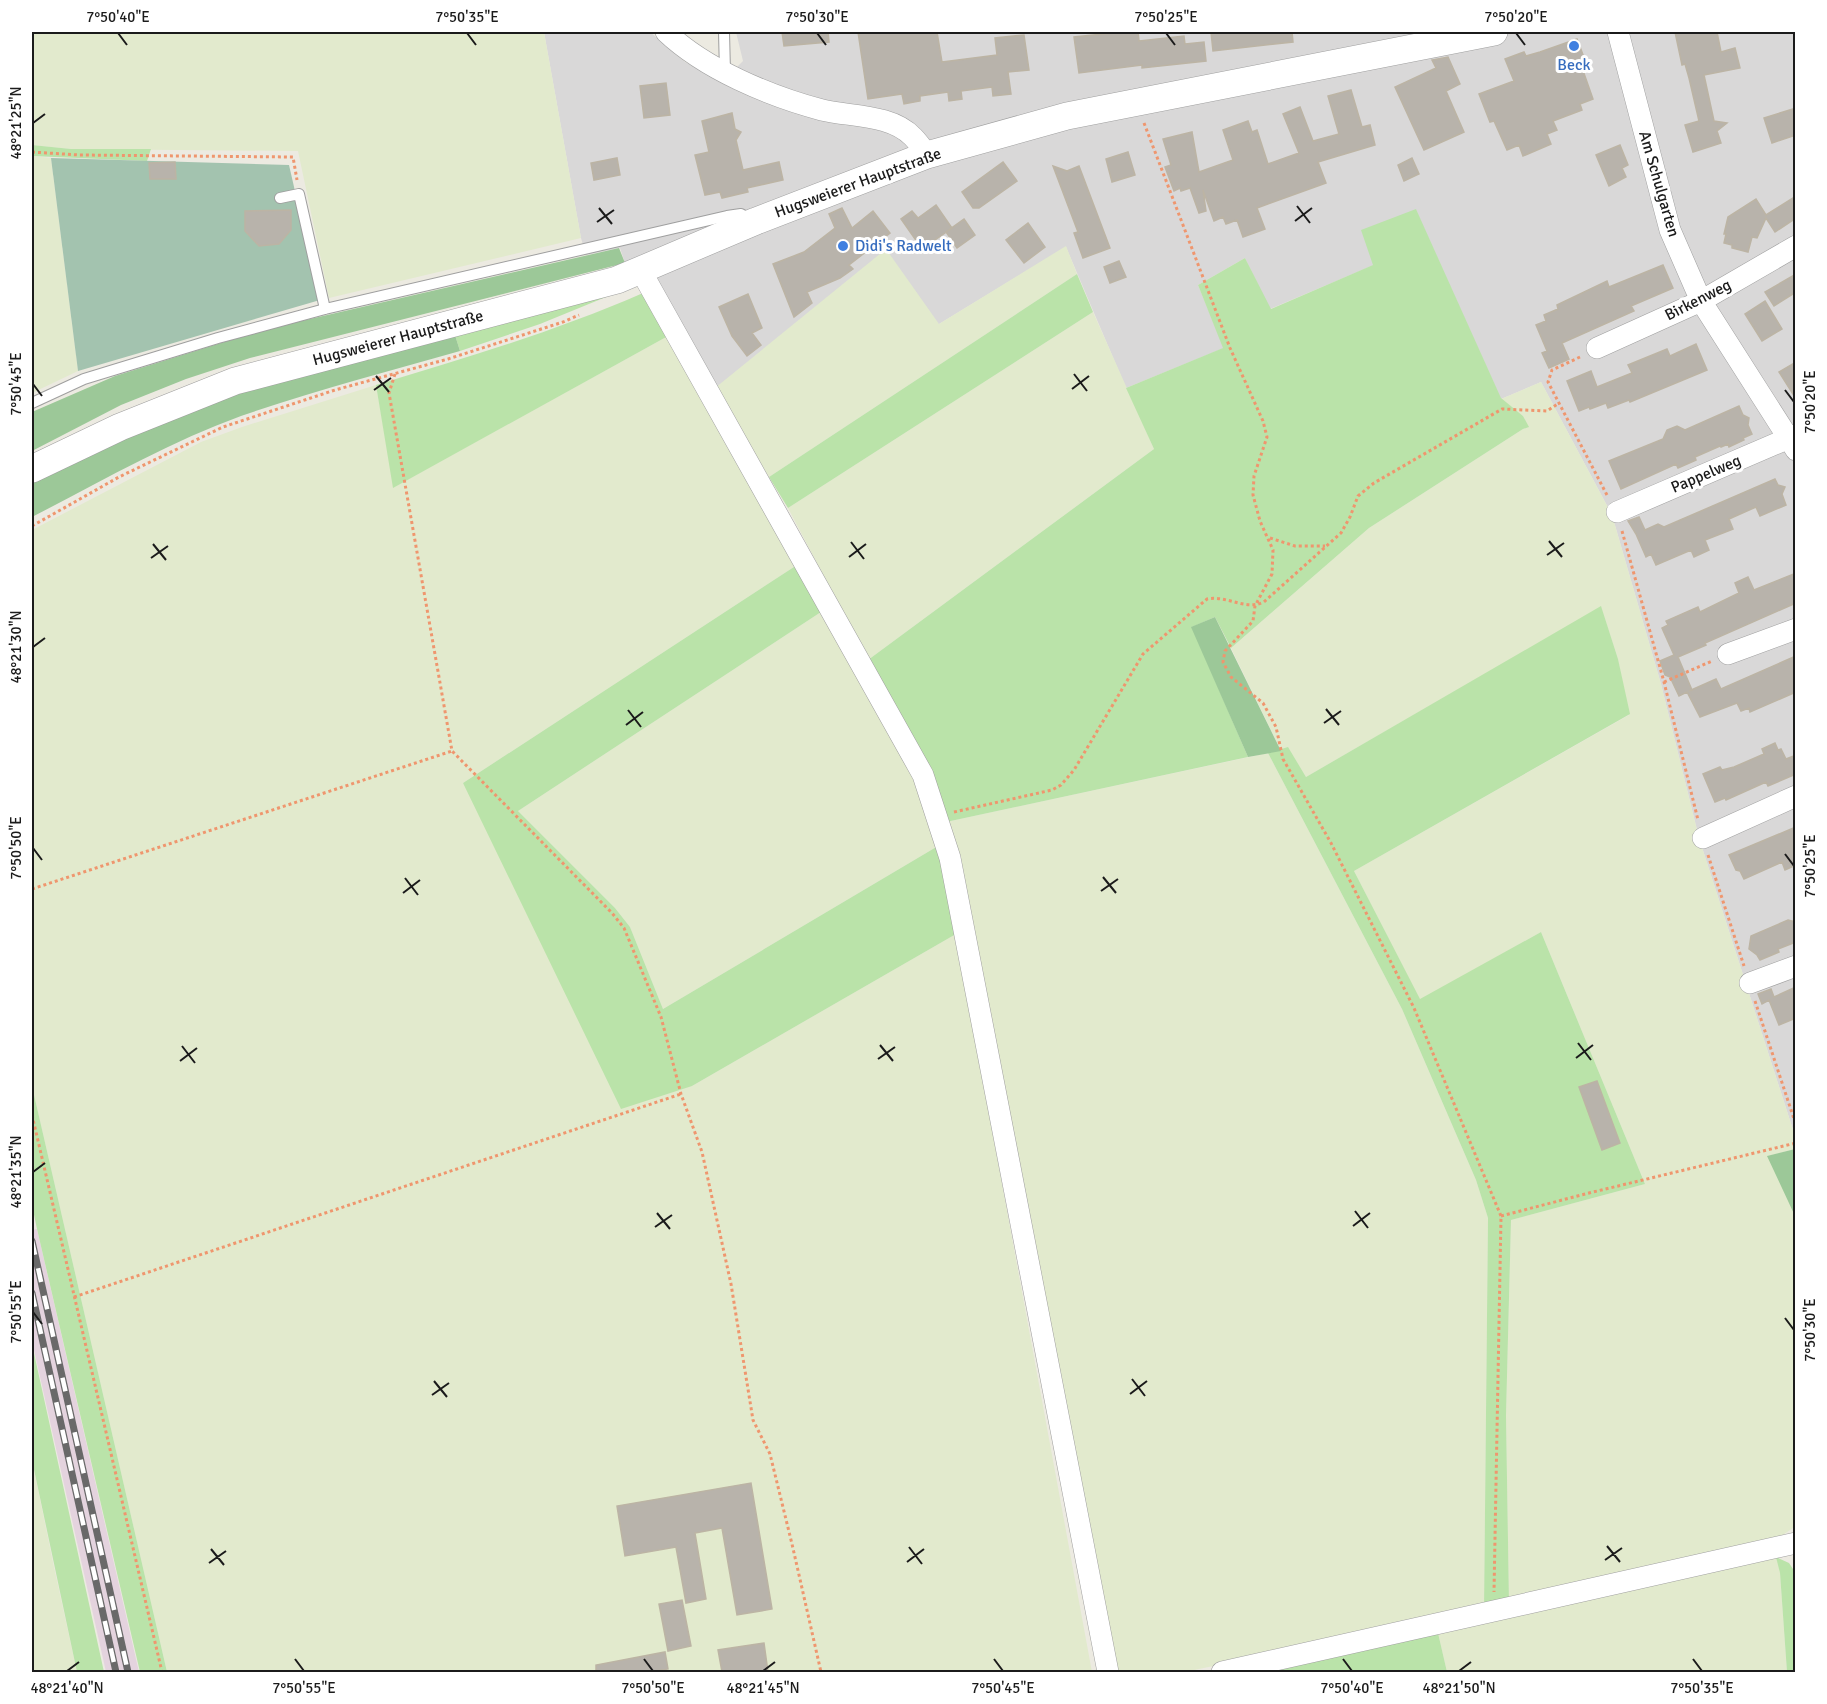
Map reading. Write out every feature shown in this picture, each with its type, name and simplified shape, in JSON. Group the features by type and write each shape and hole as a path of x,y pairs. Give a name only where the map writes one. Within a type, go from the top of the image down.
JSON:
{"street":[{"path":"666,32 681,45 725,72 772,94 823,110 894,123 913,136 927,155"},
{"name":"Hugsweierer Hauptstraße","path":"32,469 120,427 235,381 617,280 756,221 927,155 1067,116 1494,32"},
{"name":"Am Schulgarten","path":"1618,32 1670,230 1701,301 1794,441"},
{"name":"Birkenweg","path":"1597,348 1701,301 1796,246"},
{"path":"641,271 923,775 937,816 950,858 1108,1672"},
{"name":"Pappelweg","path":"1617,512 1794,441"},
{"path":"1728,654 1796,629"},
{"path":"1703,838 1796,796"},
{"path":"1750,983 1796,966"},
{"path":"1222,1672 1796,1543"}],"lane":[{"path":"724,32 725,72"},
{"path":"280,198 299,194 325,309"},
{"path":"32,403 84,379 218,338 325,309 727,216 741,214 756,221"}],"path":[{"path":"1137,102 1230,348 1263,421 1267,437 1254,476 1253,495 1260,521 1273,550 1272,574 1255,606 1253,621 1225,651 1223,662 1231,677 1263,704 1276,727 1283,759 1331,843 1414,1008 1501,1216 1494,1612"},
{"path":"32,152 79,155 293,157 299,194"},
{"path":"32,525 119,477 223,427 335,390 395,374 563,322 584,313"},
{"path":"1597,348 1552,370 1548,382 1617,512 1664,682 1703,838 1796,1125"},
{"path":"395,374 389,393 452,751 587,886 624,928 661,1017 681,1094 702,1152 730,1284 753,1420 770,1454 821,1672"},
{"path":"937,816 1052,790 1061,785 1074,770 1143,654 1207,599 1216,597 1255,606 1264,602 1280,590 1341,532 1358,496 1374,483 1502,409 1547,411 1559,403"},
{"path":"1268,537 1295,546 1309,548 1326,546"},
{"path":"1664,682 1728,654"},
{"path":"32,889 452,751"},
{"path":"74,1297 681,1094"},
{"path":"32,1115 162,1672"},
{"path":"1501,1216 1796,1143"}],"shaded area":[{"path":"544,32 650,32 685,62 722,82 743,61 736,32 1795,32 1795,1136 1699,838 1661,684 1612,515 1541,382 1501,399 1416,210 1374,265 1270,309 1245,258 1198,285 1224,348 1126,388 1066,247 939,324 715,388 625,263 620,248 586,255"},
{"path":"37,1229 139,1672 106,1672 32,1341 32,1230"}],"green space":[{"path":"32,32 544,32 581,238 329,298 298,151 71,149 32,145"},
{"path":"32,145 71,149 151,149 147,161 32,156"},
{"path":"32,156 51,158 78,371 32,393"},
{"path":"51,158 289,165 320,300 78,371"},
{"path":"1416,209 1501,398 1523,416 1529,427 1369,528 1231,648 1215,617 1192,627 1248,757 946,822 868,660 1154,449 1126,388 1223,348 1198,285 1245,258 1271,309 1373,265 1361,230"},
{"path":"1066,246 1077,274 769,477 715,388 886,249 939,324"},
{"path":"619,248 625,263 250,358 186,379 121,405 32,451 32,412 115,376 262,330"},
{"path":"1077,274 1093,312 788,508 769,477"},
{"path":"628,288 540,324 460,351 455,335"},
{"path":"643,293 668,336 393,488 376,385 544,332"},
{"path":"1093,312 1154,449 868,660 788,508"},
{"path":"455,335 460,351 295,398 214,426 135,463 32,517 32,482 97,449 263,384"},
{"path":"668,336 797,565 463,783 692,1086 956,934 1092,1672 167,1672 32,1086 32,530 201,442 376,385 394,487"},
{"path":"1541,382 1612,515 1661,684 1699,838 1795,1136 1795,1149 1768,1156 1796,1216 1795,1524 1793,1528 1774,1541 1780,1573 1787,1672 1447,1672 1438,1633 1509,1602 1506,1416 1511,1220 1645,1184 1541,932 1420,1000 1354,871 1629,715 1618,659 1601,607 1306,777 1288,748 1281,751 1231,648 1369,528 1528,427 1523,416 1501,399"},
{"path":"797,565 824,610 518,811 615,908 630,927 663,1009 938,846 956,934 692,1086 621,1109 463,783"},
{"path":"1601,606 1618,659 1630,714 1354,871 1420,999 1541,932 1645,1184 1511,1220 1506,1416 1509,1602 1484,1608 1488,1218 1476,1180 1402,1009 1268,753 1288,747 1306,777"},
{"path":"824,610 916,781 938,846 663,1009 630,927 615,908 518,811"},
{"path":"1215,617 1281,751 1248,757 1191,627"},
{"path":"1268,753 1402,1009 1476,1180 1488,1218 1484,1608 1185,1672 1118,1672 946,822"},
{"path":"32,1086 167,1672 140,1672 37,1229 32,1205"},
{"path":"1796,1149 1795,1216 1767,1156"},
{"path":"32,1344 104,1672 77,1672 32,1460"},
{"path":"32,1460 54,1567 77,1672 32,1672"},
{"path":"1776,1557 1789,1563 1795,1572 1795,1672 1787,1672 1780,1573"},
{"path":"1438,1633 1447,1672 1259,1672"}],"building":[{"path":"782,32 828,32 829,42 784,46"},
{"path":"858,32 937,32 942,62 997,55 995,38 1024,35 1029,70 1008,72 1011,94 993,96 992,87 961,91 962,99 949,101 948,92 920,96 920,101 904,104 902,94 868,99"},
{"path":"1138,32 1139,41 1184,36 1185,44 1204,42 1206,61 1142,68 1142,65 1079,73 1074,37"},
{"path":"1211,32 1292,32 1293,42 1213,51"},
{"path":"1675,32 1717,32 1721,52 1735,48 1740,68 1704,75 1714,121 1727,123 1717,131 1721,143 1693,152 1685,125 1699,121 1685,64 1682,65"},
{"path":"1577,39 1585,60 1580,62 1593,99 1580,104 1582,110 1553,121 1557,130 1547,134 1551,144 1523,156 1519,145 1507,150 1494,121 1490,122 1479,94 1514,81 1505,59 1524,52 1526,56"},
{"path":"1448,57 1460,84 1446,91 1464,132 1424,150 1395,87 1436,68 1432,60"},
{"path":"666,83 670,115 644,118 640,86"},
{"path":"1351,90 1362,127 1370,125 1375,145 1318,162 1326,183 1257,208 1265,229 1243,237 1237,220 1226,224 1223,217 1214,221 1203,190 1206,211 1199,213 1190,188 1181,191 1180,188 1174,191 1165,167 1171,165 1163,139 1192,132 1199,172 1233,160 1223,130 1248,121 1252,132 1257,130 1268,164 1299,153 1283,114 1300,107 1313,141 1339,134 1328,96"},
{"path":"1796,108 1796,135 1772,143 1764,118"},
{"path":"732,113 735,129 741,132 736,140 743,170 779,162 783,180 747,188 748,192 722,198 720,192 705,195 695,155 709,152 702,121"},
{"path":"1620,145 1628,165 1622,168 1626,177 1609,186 1596,155"},
{"path":"1128,152 1135,175 1112,182 1106,159"},
{"path":"617,158 620,175 594,180 591,163"},
{"path":"1412,158 1419,174 1404,181 1398,165"},
{"path":"175,162 176,179 150,179 149,163"},
{"path":"1003,162 1017,181 979,208 973,208 962,192"},
{"path":"1053,166 1067,171 1079,166 1110,248 1083,258 1074,233 1078,232"},
{"path":"1796,196 1796,218 1775,232 1766,218 1757,238 1752,237 1748,252 1732,248 1732,245 1724,243 1728,217 1756,199 1766,215"},
{"path":"936,205 952,228 922,249 901,219 912,211 918,218"},
{"path":"842,208 852,228 873,211 890,233 849,265 853,269 840,278 807,292 812,303 794,317 773,264 804,252 835,228 829,214"},
{"path":"291,210 291,230 279,244 259,246 245,231 245,211"},
{"path":"964,219 975,235 957,248 946,232"},
{"path":"1028,223 1045,247 1024,263 1006,240"},
{"path":"1119,261 1126,277 1110,283 1104,267"},
{"path":"1663,265 1673,288 1631,306 1634,311 1562,343 1569,359 1549,368 1542,353 1547,351 1536,325 1546,321 1544,315 1558,309 1557,305 1607,281 1609,287"},
{"path":"1796,274 1796,292 1774,306 1765,292"},
{"path":"748,294 762,328 752,333 761,345 747,356 732,336 719,307"},
{"path":"1765,301 1782,329 1762,341 1745,314"},
{"path":"1696,344 1707,370 1630,402 1629,400 1608,408 1606,403 1579,411 1567,381 1591,371 1597,387 1632,373 1628,365 1667,349 1670,356"},
{"path":"1796,362 1796,399 1779,372"},
{"path":"1739,406 1743,415 1749,418 1748,425 1752,434 1743,438 1744,440 1729,447 1728,444 1720,446 1695,457 1696,460 1678,468 1676,464 1621,489 1609,461 1663,439 1667,430 1677,426 1685,430"},
{"path":"1775,479 1778,485 1785,487 1782,494 1786,505 1760,516 1756,507 1729,519 1733,529 1705,540 1709,550 1694,557 1691,550 1656,565 1651,554 1646,557 1628,521 1639,517 1645,530 1658,524 1664,527"},
{"path":"1796,573 1796,603 1678,657 1692,690 1716,679 1721,689 1796,656 1796,692 1750,712 1749,708 1741,711 1737,703 1700,717 1687,692 1679,696 1670,677 1665,675 1660,661 1674,655 1662,628 1668,625 1666,621 1698,607 1700,612 1739,593 1735,583 1748,577 1754,590"},
{"path":"1775,743 1786,759 1796,755 1796,774 1768,786 1766,782 1726,800 1725,798 1715,802 1703,774 1720,767 1722,770 1734,767 1764,754 1762,749"},
{"path":"1796,827 1796,865 1785,870 1782,862 1744,879 1740,871 1736,870 1729,855"},
{"path":"1788,920 1796,922 1796,942 1760,960 1749,949 1751,936"},
{"path":"1796,987 1796,1018 1779,1025 1769,1000 1762,1004 1758,994 1771,989 1774,997"},
{"path":"1597,1081 1620,1143 1602,1150 1579,1087"},
{"path":"751,1483 772,1609 737,1615 722,1528 695,1533 706,1599 686,1603 676,1547 625,1556 617,1506"},
{"path":"682,1600 691,1646 668,1651 659,1604"},
{"path":"764,1643 768,1672 722,1672 718,1650"},
{"path":"665,1652 668,1669 651,1672 596,1672 596,1665"}],"railway":[{"path":"32,1241 128,1672"},
{"path":"32,1293 116,1672"}],"place":[{"name":"Beck","path":"1574,46"},
{"name":"Didi's Radwelt","path":"843,246"}]}
